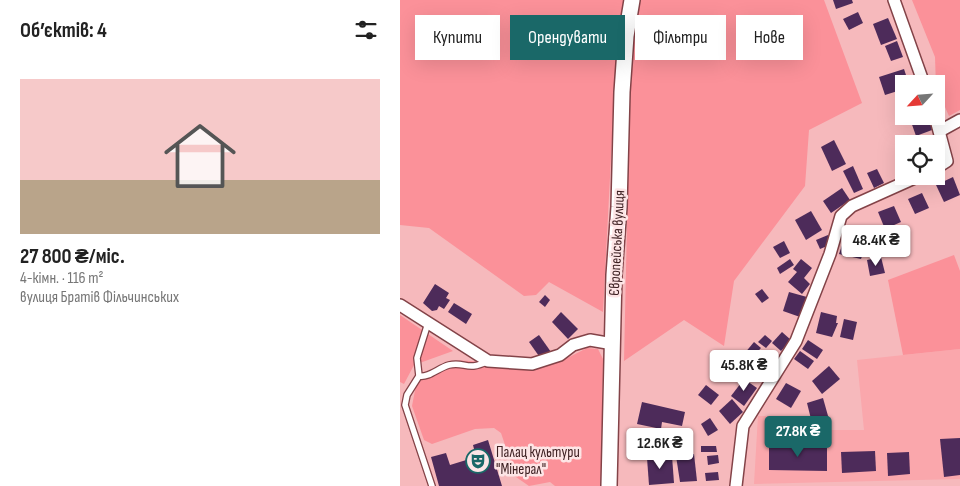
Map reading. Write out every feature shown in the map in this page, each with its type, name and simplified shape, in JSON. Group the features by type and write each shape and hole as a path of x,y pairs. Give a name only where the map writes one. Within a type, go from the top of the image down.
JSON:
{"street":[{"name":"Європейська вулиця","path":"609,486 623,83 626,36 632,0"},
{"path":"894,0 921,75"},
{"path":"940,131 960,120"},
{"path":"938,125 941,135"},
{"path":"736,486 743,426 796,342 830,254 840,216 852,206 899,185"},
{"path":"400,305 488,361 532,364 560,355 573,345 590,340 613,344"}],"lane":[{"path":"428,323 417,358 419,376 407,395 405,406 432,486"},
{"path":"419,376 424,377 451,365 468,368 488,361"}],"shaded area":[{"path":"400,0 624,0 622,15 510,15 510,60 617,60 603,312 549,282 536,295 524,296 429,228 400,225"},
{"path":"639,0 824,0 862,103 809,130 805,186 734,281 724,346 684,320 624,361 631,41 635,20 635,60 726,60 726,15 636,15"},
{"path":"912,0 960,0 960,110 949,116 945,107 945,75 936,75 935,57"},
{"path":"954,255 960,271 960,349 903,355 888,280"},
{"path":"400,315 453,351 414,365 404,384 400,382"},
{"path":"587,348 598,349 603,359 601,486 555,486 550,482 529,486 516,477 501,433 494,428 475,429 432,444 424,440 412,406 417,380 432,370 456,361 478,362 519,369 537,368 563,360"},
{"path":"960,349 960,479 754,484 758,416 804,416 807,430 864,430 857,360"}],"building":[{"path":"833,0 852,0 853,3 836,9"},
{"path":"858,12 863,23 849,30 843,19"},
{"path":"888,18 897,39 881,45 873,24"},
{"path":"897,41 903,57 891,61 885,46"},
{"path":"904,69 906,75 895,75 895,92 885,95 879,77"},
{"path":"912,125 931,125 932,130 916,135"},
{"path":"834,140 846,164 832,171 821,147"},
{"path":"853,166 863,189 854,193 843,171"},
{"path":"877,169 884,183 874,188 867,173"},
{"path":"953,177 960,195 944,202 936,185 945,185 945,181"},
{"path":"842,188 850,200 831,213 823,201"},
{"path":"922,193 929,208 915,214 908,199"},
{"path":"894,206 901,222 885,229 878,212"},
{"path":"811,211 822,230 806,240 795,220"},
{"path":"846,234 858,238 856,245 865,248 861,259 839,254"},
{"path":"828,235 832,244 820,249 816,240"},
{"path":"784,241 790,253 780,258 773,247"},
{"path":"881,257 885,273 870,276 867,260"},
{"path":"790,259 794,265 780,274 777,268"},
{"path":"801,259 812,268 804,278 810,284 802,294 788,282 797,272 793,269"},
{"path":"435,284 449,293 446,298 450,300 444,309 439,306 437,310 432,311 423,303"},
{"path":"762,289 769,298 762,303 755,294"},
{"path":"789,292 807,297 800,317 783,311"},
{"path":"545,295 550,300 545,307 539,302"},
{"path":"454,303 472,314 466,324 448,312"},
{"path":"561,312 578,329 568,339 552,322"},
{"path":"821,312 837,316 836,323 838,323 832,337 816,333"},
{"path":"844,319 857,322 853,340 840,337"},
{"path":"782,332 791,340 781,351 772,343"},
{"path":"539,335 551,352 541,359 529,342"},
{"path":"765,335 772,341 766,348 758,342"},
{"path":"808,340 823,350 817,359 802,349"},
{"path":"754,342 761,348 751,359 744,354"},
{"path":"800,351 814,361 808,369 794,359"},
{"path":"762,359 775,369 764,382 752,371"},
{"path":"829,366 840,379 822,394 812,381"},
{"path":"744,379 757,388 744,406 731,396"},
{"path":"786,383 801,391 791,408 776,399"},
{"path":"706,385 719,395 711,405 698,395"},
{"path":"823,398 830,423 813,427 807,403"},
{"path":"732,399 743,412 730,424 719,411"},
{"path":"642,402 685,412 682,426 662,422 661,429 637,424"},
{"path":"710,418 718,430 708,436 701,424"},
{"path":"770,423 801,425 800,436 770,435"},
{"path":"960,438 960,475 944,477 940,439"},
{"name":"Палац культури \"Мінерал\"","path":"488,440 502,486 439,486 431,457 446,453 450,465 476,457 473,445"},
{"path":"769,445 827,446 827,471 769,470"},
{"path":"701,446 716,446 717,452 701,452"},
{"path":"875,451 876,471 842,473 841,452"},
{"path":"909,452 910,474 888,476 887,453"},
{"path":"694,454 697,481 680,482 676,456"},
{"path":"718,455 719,463 708,465 707,456"},
{"path":"672,456 674,483 649,485 647,458"},
{"path":"718,472 719,480 706,481 705,473"}],"place":[{"name":"Палац культури \"Мінерал\"","path":"478,461"}]}
